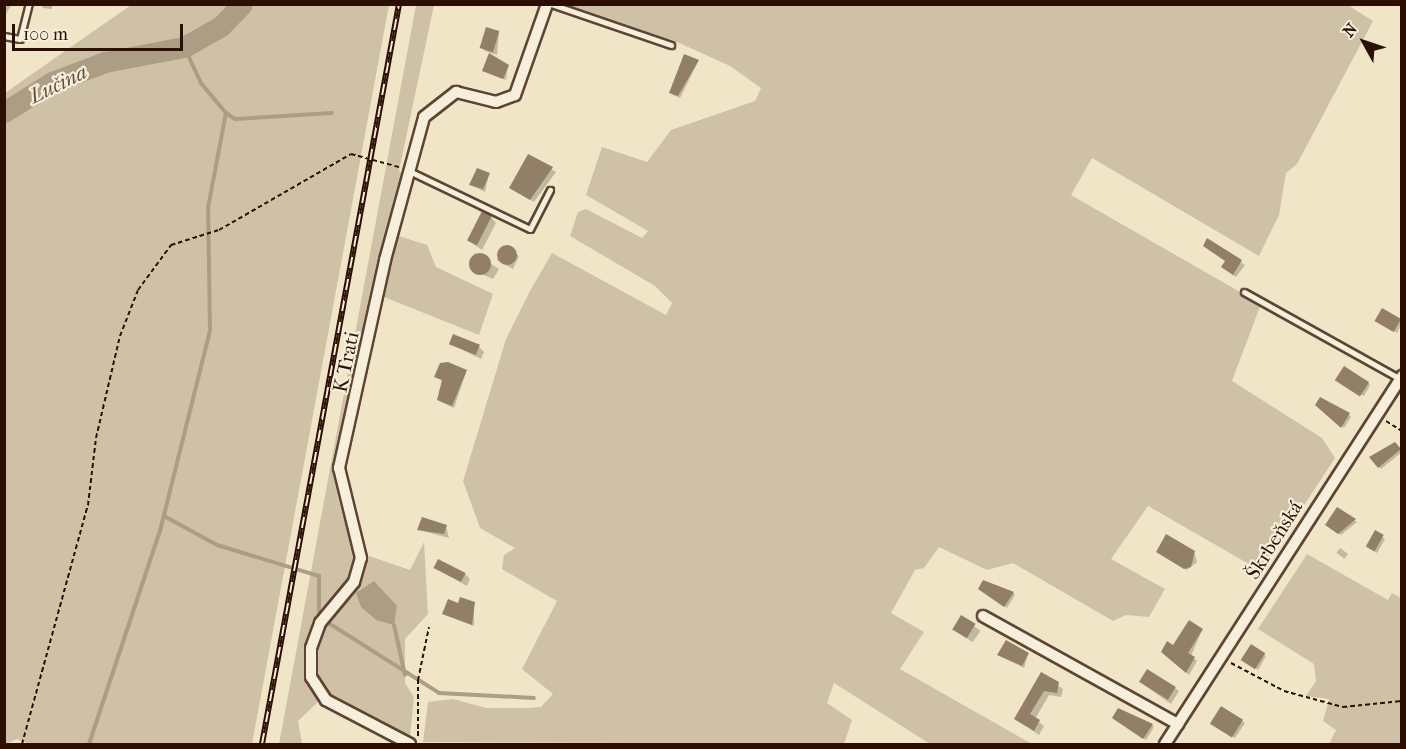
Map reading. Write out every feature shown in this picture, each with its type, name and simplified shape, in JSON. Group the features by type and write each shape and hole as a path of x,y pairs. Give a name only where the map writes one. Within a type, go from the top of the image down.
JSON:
{"street":[{"name":"K Trati","path":"410,744 326,700 315,687 309,664 320,623 358,572 359,542 339,468 407,170 424,117 436,103 456,92 496,102 515,95 549,4"},
{"name":"Škrbeňská","path":"1165,744 1401,378"},
{"path":"983,616 1178,724"}],"lane":[{"path":"4,36 20,39 29,4"},
{"path":"549,4 670,45"},
{"path":"407,170 530,229 550,190"},
{"path":"1244,292 1401,378"}],"path":[{"path":"22,744 88,505 96,438 120,336 138,290 171,245 219,230 351,154 407,170"},
{"path":"1376,414 1401,431"},
{"path":"418,744 418,680 429,627"},
{"path":"1220,658 1284,691 1343,707 1401,701"}],"shaded area":[{"path":"1346,4 1373,21 1297,164 1286,173 1279,215 1259,256 1092,158 1071,195 1261,304 1232,381 1322,438 1335,458 1261,571 1148,506 1111,559 1165,589 1149,617 1126,615 1113,621 1013,563 987,570 939,547 924,568 915,570 891,613 924,632 900,669 1032,744 930,744 834,683 827,703 852,720 844,744 423,742 428,702 453,699 486,708 528,708 541,707 553,694 522,669 557,601 502,569 504,555 515,548 480,528 463,481 506,339 530,291 552,253 666,315 672,303 655,286 570,236 578,212 586,209 642,238 648,231 586,195 602,147 647,162 671,130 755,101 761,88 730,66 675,41 563,5"},
{"path":"131,5 389,5 252,744 29,744 17,739 5,744 5,93"},
{"path":"416,5 434,5 399,171 403,174 337,463 338,497 356,562 306,671 320,700 298,721 302,744 279,744"},
{"path":"396,235 427,245 436,267 493,294 479,335 384,297"},
{"path":"424,542 428,614 405,639 405,683 414,697 410,737 330,695 317,680 315,652 325,626 361,580 366,555 410,570"},
{"path":"1307,554 1388,600 1392,593 1401,598 1401,744 1329,744 1336,730 1323,721 1329,699 1306,696 1316,681 1314,664 1258,629"},
{"path":"374,581 397,606 394,625 376,620 361,607 356,593"}],"building":[{"path":"486,27 499,31 493,52 480,48"},
{"path":"489,53 509,65 503,79 482,71"},
{"path":"684,54 699,60 678,96 669,93"},
{"path":"528,154 553,167 530,200 509,188"},
{"path":"477,168 490,173 483,189 469,185"},
{"path":"482,211 492,216 477,245 467,240"},
{"path":"1207,238 1242,260 1233,275 1221,267 1225,261 1203,246"},
{"path":"507,245 514,248 517,255 514,262 507,265 500,262 497,255 500,248"},
{"path":"480,253 488,256 491,264 488,272 480,275 472,272 469,264 472,256"},
{"path":"1382,308 1401,319 1394,332 1374,321"},
{"path":"453,334 480,345 476,355 449,344"},
{"path":"448,362 467,370 452,406 437,400 442,380 434,377 440,363"},
{"path":"1344,366 1369,382 1360,397 1335,380"},
{"path":"1320,397 1350,413 1341,428 1315,405"},
{"path":"1395,442 1401,449 1378,468 1369,457"},
{"path":"1337,507 1356,519 1338,534 1325,525"},
{"path":"422,517 447,525 444,534 417,530"},
{"path":"1375,530 1384,535 1375,551 1366,547"},
{"path":"1166,534 1195,551 1191,567 1184,569 1156,552"},
{"path":"438,559 466,573 461,582 433,568"},
{"path":"983,580 1014,592 1004,607 978,589"},
{"path":"460,597 475,602 472,625 442,614 448,599 458,603"},
{"path":"961,615 976,624 967,638 952,630"},
{"path":"1189,620 1203,629 1188,653 1195,657 1186,673 1161,652 1167,641 1173,645"},
{"path":"1006,640 1029,653 1022,666 997,655"},
{"path":"1251,644 1265,653 1255,669 1241,660"},
{"path":"1147,669 1176,687 1168,700 1139,682"},
{"path":"1041,672 1059,682 1057,693 1044,691 1030,714 1040,720 1034,731 1014,719"},
{"path":"1221,706 1243,720 1232,738 1210,724"},
{"path":"1118,708 1153,724 1143,739 1112,718"}],"waterway":[{"name":"Lučina","path":"4,112 52,82 105,62 184,47 221,26 242,4"},
{"path":"89,744 160,531 210,330 208,208 226,113 201,83 184,47"},
{"path":"226,113 235,119 332,113"},
{"path":"164,516 217,545 319,576 319,617 439,693 534,698"},
{"path":"394,625 405,675"}],"railway":[{"path":"262,744 399,4"}]}
